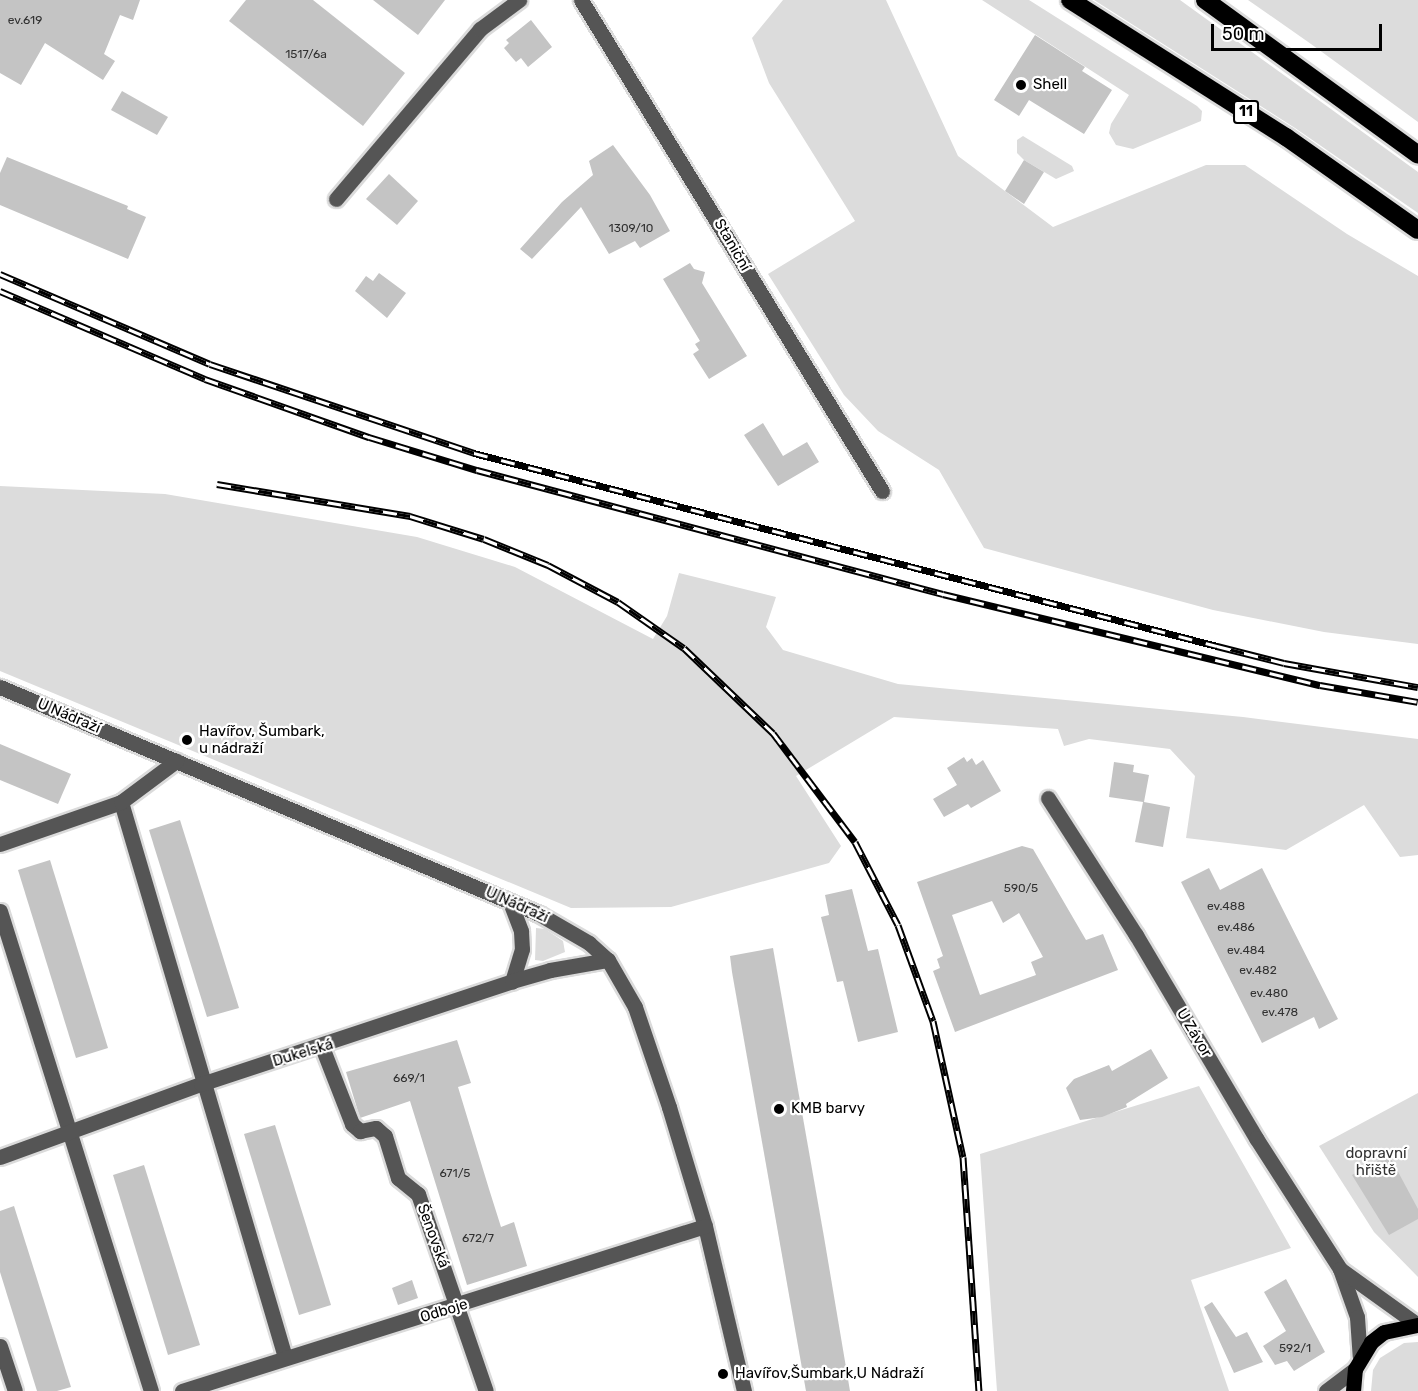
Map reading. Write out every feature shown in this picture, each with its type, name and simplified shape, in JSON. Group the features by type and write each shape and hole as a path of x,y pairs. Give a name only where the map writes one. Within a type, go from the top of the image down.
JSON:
{"highway":[{"name":"11","path":"1070,0 1286,138 1418,230"},
{"path":"1205,0 1418,155"}],"main road":[{"path":"1353,1391 1357,1362 1384,1332 1418,1325"}],"street":[{"path":"336,199 480,29 519,0"},
{"name":"Staniční","path":"581,0 882,492"},
{"name":"U Nádraží","path":"0,687 510,902 566,928 608,960 635,1007 705,1226 744,1391"},
{"path":"0,844 121,802 176,761"},
{"name":"U Závor","path":"1048,798 1136,935 1256,1138 1340,1269 1357,1317 1357,1362"},
{"path":"121,802 201,1084 285,1357"},
{"path":"510,902 520,924 522,948 512,981"},
{"path":"0,911 151,1391"},
{"name":"Dukelská","path":"0,1156 201,1084 322,1047 512,981 550,970 608,960"},
{"name":"Šenovská","path":"322,1047 352,1124 360,1131 376,1128 385,1136 398,1178 418,1194 459,1307 486,1391"},
{"name":"Odboje","path":"182,1391 285,1357 459,1307 705,1226"},
{"name":"U Závor","path":"1340,1269 1418,1325"},
{"path":"0,1346 15,1391"},
{"path":"1326,1391 1357,1362"}],"green space":[{"path":"783,0 886,0 958,156 1053,227 1206,165 1245,165 1347,234 1418,276 1418,644 1324,632 1213,610 984,548 939,470 878,431 844,395 768,274 855,221 769,83 752,38"},
{"path":"982,0 1029,0 1197,106 1202,111 1201,121 1133,149 1116,145 1109,133 1111,124 1129,95"},
{"path":"1094,0 1180,0 1418,172 1418,213 1295,128"},
{"path":"1248,0 1418,0 1418,122 1311,44"},
{"path":"1023,136 1072,166 1074,171 1056,179 1024,160 1017,153 1017,140"},
{"path":"0,486 165,494 417,537 515,567 653,639 667,616 679,573 776,597 766,627 783,650 898,684 1243,717 1418,739 1418,855 1400,857 1364,805 1286,850 1186,838 1195,776 1170,749 1089,739 1064,746 1058,729 894,717 796,776 841,846 829,863 671,907 571,908 0,671"},
{"path":"536,928 545,929 563,941 565,952 543,961 535,960"},
{"path":"1199,1086 1291,1248 1191,1280 1229,1391 997,1391 980,1154"},
{"name":"dopravní hřiště","path":"1418,1093 1418,1277 1374,1232 1319,1146"},
{"path":"1418,1342 1418,1391 1371,1391 1373,1370 1380,1358 1404,1343"}],"building":[{"path":"0,0 140,0 133,20 120,15 104,54 115,61 103,80 45,43 21,85 0,73"},
{"path":"246,0 313,0 405,73 363,126 229,21"},
{"path":"373,0 445,0 418,35"},
{"path":"531,20 552,47 528,67 521,58 516,62 504,48 509,43 506,40"},
{"path":"1035,35 1085,67 1082,71 1112,90 1084,134 1029,100 1019,116 994,100"},
{"path":"122,91 168,117 157,135 111,110"},
{"path":"613,145 650,195 670,231 640,248 635,241 609,254 581,207 532,259 520,249 562,202 593,175 589,161"},
{"path":"7,157 128,206 127,209 146,217 128,259 0,205 0,173"},
{"path":"1024,160 1044,172 1024,204 1005,191"},
{"path":"389,174 418,201 397,225 366,199"},
{"path":"690,263 694,269 705,272 702,283 747,356 709,379 693,354 699,350 695,344 700,341 663,279"},
{"path":"379,273 406,293 387,318 355,291 366,276 373,281"},
{"path":"763,423 783,456 807,442 819,462 778,486 744,435"},
{"path":"0,744 71,774 58,804 0,780"},
{"path":"964,757 967,762 972,758 976,765 983,760 1001,791 971,808 968,804 944,817 933,799 957,785 947,768"},
{"path":"1114,762 1134,765 1133,772 1149,775 1144,802 1170,807 1163,847 1135,842 1143,802 1109,797"},
{"path":"180,820 239,1008 207,1017 149,830"},
{"path":"1022,846 1033,849 1086,940 1103,934 1118,970 955,1032 933,971 940,968 937,959 943,956 917,882","holes":["992,901 1003,923 1019,913 1043,957 1031,962 1036,975 980,995 952,915"]},
{"path":"50,860 108,1048 76,1058 18,870"},
{"path":"1209,868 1220,890 1262,868 1338,1019 1319,1029 1314,1017 1262,1043 1181,882"},
{"path":"852,889 868,951 878,949 898,1032 858,1042 843,981 837,982 821,917 829,915 825,895"},
{"path":"773,948 850,1391 806,1391 732,972 730,956"},
{"path":"457,1040 471,1083 458,1087 489,1189 501,1227 514,1222 527,1266 467,1285 410,1101 360,1118 346,1072"},
{"path":"1151,1049 1168,1078 1126,1104 1127,1107 1102,1117 1080,1120 1066,1088 1074,1079 1109,1065 1112,1071"},
{"path":"275,1125 331,1305 299,1315 244,1134"},
{"path":"1389,1155 1418,1209 1418,1219 1389,1235 1352,1175"},
{"path":"144,1165 200,1345 168,1355 113,1175"},
{"path":"14,1206 71,1387 57,1391 37,1391 0,1272 0,1211"},
{"path":"1286,1279 1325,1352 1294,1371 1287,1361 1275,1365 1263,1346 1286,1331 1264,1292"},
{"path":"412,1280 418,1298 398,1305 392,1288"},
{"path":"1212,1302 1236,1337 1247,1332 1263,1362 1234,1373 1204,1307"}],"railway":[{"path":"0,274 210,364 474,453 1284,663 1418,687"},
{"path":"0,291 205,379 369,437 477,470 943,594 1320,685 1418,702"},
{"path":"217,484 410,516 484,539 548,565 618,602 684,648 773,733 855,842 898,925 933,1021 963,1157 979,1391"}],"place":[{"name":"Shell","path":"1021,85"},
{"name":"Havířov, Šumbark, u nádraží","path":"187,740"},
{"name":"KMB barvy","path":"779,1109"},
{"name":"Havířov,Šumbark,U Nádraží","path":"723,1374"}]}
